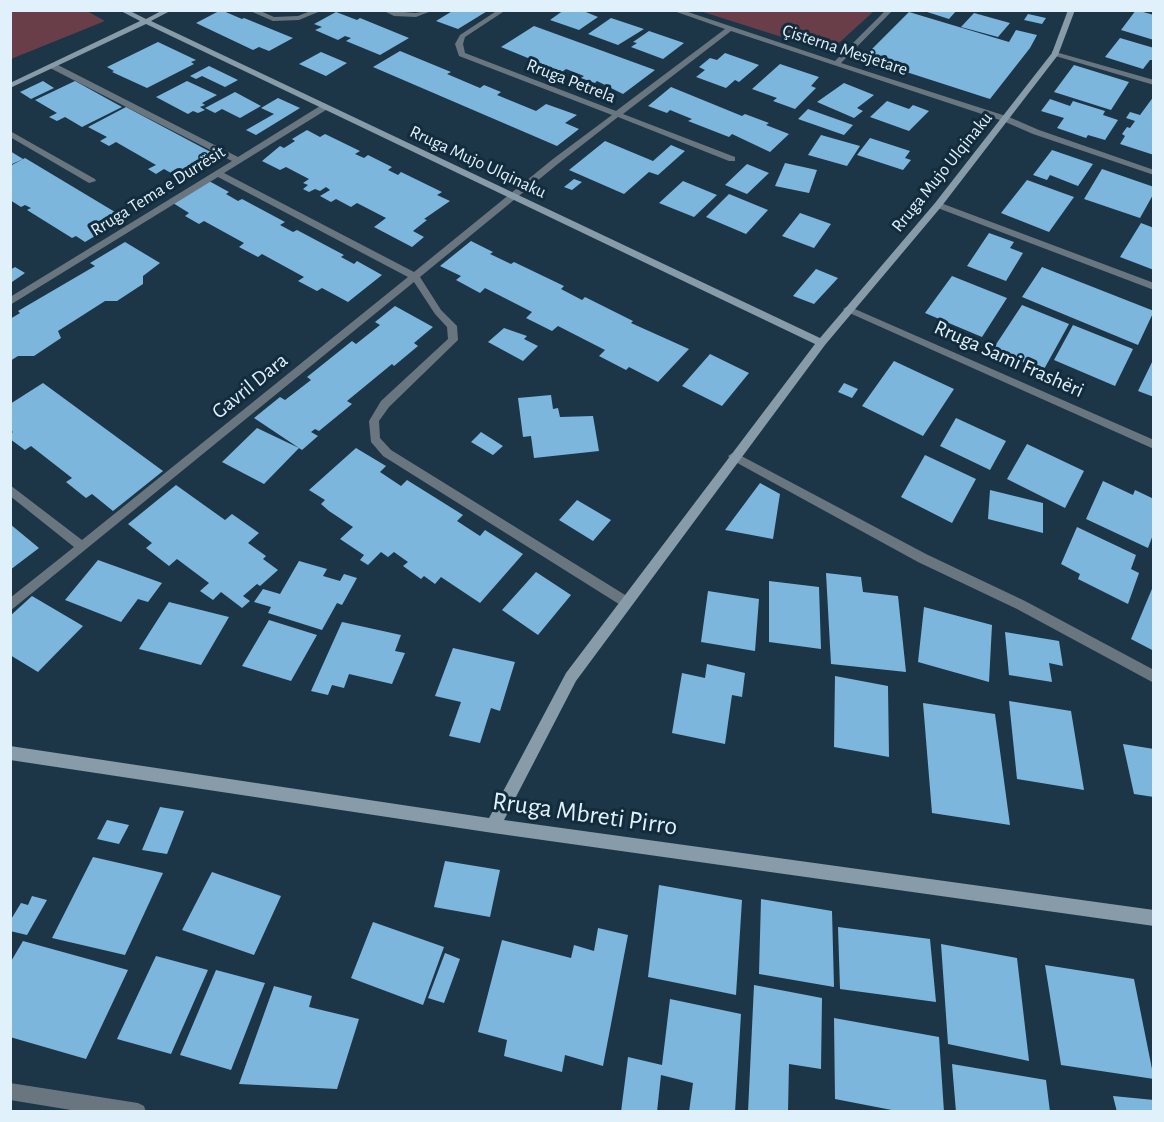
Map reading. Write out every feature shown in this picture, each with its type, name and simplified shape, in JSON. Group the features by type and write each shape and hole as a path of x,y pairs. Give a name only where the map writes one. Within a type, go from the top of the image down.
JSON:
{"street":[{"name":"Rruga Mujo Ulqinaku","path":"122,10 323,108 821,343"},
{"path":"10,86 169,10"},
{"path":"251,10 273,19 299,18 320,10"},
{"path":"385,10 394,14 416,15 431,10"},
{"name":"Rruga Petrela","path":"503,10 462,36 459,44 462,54 732,159"},
{"name":"Çisterna Mesjetare","path":"674,10 1006,119 1036,132 1154,173"},
{"path":"837,63 890,10"},
{"name":"Rruga Mujo Ulqinaku","path":"493,826 571,677 734,456 821,343 938,205 1006,119 1055,53 1072,10"},
{"name":"Gavril Dara","path":"10,606 513,196 729,29"},
{"path":"1055,53 1154,83"},
{"path":"53,66 239,161"},
{"name":"Rruga Tema e Durrësit","path":"10,302 323,108"},
{"path":"10,133 92,181"},
{"path":"218,173 416,277 438,312 452,326 453,340 385,404 374,421 375,439 387,453 626,602"},
{"path":"938,205 1154,287"},
{"name":"Rruga Sami Frashëri","path":"848,309 1154,445"},
{"path":"734,456 922,558 1021,605 1154,677"},
{"path":"10,489 82,547"},
{"name":"Rruga Mbreti Pirro","path":"10,753 493,826 1154,918"},
{"path":"10,1091 138,1112"}],"shaded area":[{"path":"11,10 87,11 105,21 11,59"},
{"path":"874,10 829,52 700,11"}],"building":[{"path":"221,10 293,38 269,51 259,47 253,50 196,23"},
{"path":"454,10 489,10 458,29 436,21"},
{"path":"564,10 581,10 598,17 579,30 550,20"},
{"path":"921,10 957,10 949,19"},
{"path":"1136,10 1154,15 1154,40 1121,30"},
{"path":"336,12 357,20 360,18 409,38 380,55 346,41 351,38 345,36 338,40 315,30 322,27 314,24"},
{"path":"909,12 1009,42 1016,30 1037,35 1030,48 990,99 863,58"},
{"path":"974,13 1010,23 998,37 961,27"},
{"path":"1028,14 1046,18 1042,24 1024,20"},
{"path":"611,18 644,29 618,45 588,34"},
{"path":"534,26 655,70 623,94 597,81 595,83 581,78 584,76 566,69 562,72 501,47"},
{"path":"649,31 684,43 663,59 631,47 637,43 633,42"},
{"path":"1120,38 1154,48 1154,60 1150,60 1143,69 1105,57"},
{"path":"158,42 196,60 191,62 194,64 147,88 112,72 114,71 107,67"},
{"path":"400,51 451,72 447,74 480,88 484,85 501,92 497,95 536,111 546,104 577,115 565,123 579,129 557,146 373,67"},
{"path":"321,52 347,63 326,76 299,64"},
{"path":"725,53 759,65 739,82 735,80 726,88 696,77 705,70 699,67 710,58 717,60"},
{"path":"780,64 819,77 811,86 816,88 795,109 773,101 777,98 752,89"},
{"path":"1074,65 1129,82 1111,110 1054,92"},
{"path":"209,66 238,80 225,87 202,76 196,79 190,76"},
{"path":"43,81 54,88 31,99 20,92"},
{"path":"75,81 122,107 82,127 65,117 57,121 49,117 57,113 35,100"},
{"path":"187,81 217,95 202,103 205,105 200,107 205,110 188,114 156,97"},
{"path":"844,83 874,95 857,108 863,111 854,118 817,102"},
{"path":"671,87 742,116 745,114 769,123 766,125 789,134 770,152 732,134 729,137 688,121 692,119 670,110 667,113 648,106"},
{"path":"235,92 261,106 240,118 222,109 215,113 205,108"},
{"path":"1154,96 1154,155 1120,144 1125,136 1122,134 1135,121 1126,118 1130,112 1140,115"},
{"path":"278,98 300,108 256,135 246,130 274,114 261,108"},
{"path":"1050,99 1070,106 1073,101 1105,111 1103,115 1118,120 1105,140 1088,135 1086,138 1057,128 1064,118 1041,111"},
{"path":"887,101 909,109 913,105 929,111 909,131 870,117"},
{"path":"126,107 222,158 185,181 164,169 156,174 148,169 156,165 116,142 109,146 100,141 107,137 88,127"},
{"path":"808,109 853,125 844,135 798,119"},
{"path":"307,130 320,137 325,134 360,151 355,154 364,158 368,155 392,167 388,170 398,175 401,172 442,192 437,195 450,201 424,219 427,220 413,231 424,237 412,247 374,227 386,218 357,203 351,207 336,199 331,202 320,196 330,190 326,187 320,191 315,189 309,192 303,189 308,185 303,183 309,179 286,167 280,170 262,161 280,146 284,148 295,141 292,139"},
{"path":"821,135 860,146 847,166 808,155"},
{"path":"870,138 910,151 905,158 911,160 903,170 857,155"},
{"path":"605,141 653,161 671,145 685,151 658,175 649,172 624,194 569,170"},
{"path":"1052,150 1093,164 1078,186 1050,175 1047,180 1033,175"},
{"path":"10,151 23,159 10,165"},
{"path":"25,158 125,218 85,242 76,236 72,238 27,210 31,208 25,205 21,207 10,200 10,166"},
{"path":"785,163 817,170 809,193 775,186"},
{"path":"747,164 769,173 747,194 725,185"},
{"path":"1102,169 1154,187 1154,193 1140,218 1084,199"},
{"path":"574,179 582,182 572,190 564,187"},
{"path":"1027,180 1074,197 1049,232 1001,213"},
{"path":"209,181 229,192 226,194 238,201 242,199 285,222 280,225 293,232 297,230 344,255 341,257 354,264 357,261 382,275 348,302 322,288 317,291 298,281 304,277 262,254 258,257 239,247 244,243 204,221 199,224 185,216 189,213 173,203"},
{"path":"683,181 717,195 694,217 659,203"},
{"path":"729,194 768,210 746,234 706,217"},
{"path":"800,213 831,224 814,248 782,236"},
{"path":"1141,223 1154,228 1154,270 1120,257"},
{"path":"989,233 1014,242 1010,248 1023,253 1006,281 967,266"},
{"path":"471,241 493,252 490,254 511,264 514,262 564,286 561,289 582,300 585,297 633,321 631,323 689,349 658,382 629,367 626,370 599,356 605,350 558,326 552,331 526,318 532,312 485,288 480,293 456,280 461,276 440,266"},
{"path":"125,242 160,263 143,276 143,284 117,301 105,301 58,331 61,338 34,356 18,356 10,361 10,319 20,313 18,311 95,266 90,263"},
{"path":"15,267 25,273 12,282 10,270"},
{"path":"1042,267 1154,311 1138,345 1022,297"},
{"path":"816,269 838,278 814,304 793,296"},
{"path":"952,276 1007,298 982,337 925,313"},
{"path":"1022,305 1069,324 1043,371 993,349"},
{"path":"395,306 433,327 414,343 418,346 347,401 352,404 319,431 315,429 311,432 318,436 302,450 254,418 280,397 285,400 311,380 307,377 352,341 356,344 380,325 375,322"},
{"path":"1073,325 1133,349 1115,386 1054,360"},
{"path":"504,328 527,336 524,339 538,346 523,361 488,342"},
{"path":"710,354 749,373 722,406 682,386"},
{"path":"1154,358 1154,397 1138,391"},
{"path":"894,361 954,389 923,436 862,406"},
{"path":"43,383 163,471 113,511 92,494 86,498 66,482 72,478 31,446 25,450 10,439 10,434 13,432 10,430 10,404"},
{"path":"844,383 858,389 852,398 838,392"},
{"path":"551,395 553,409 558,408 560,417 593,416 599,451 534,458 531,436 523,437 518,398"},
{"path":"956,418 1006,441 990,470 940,446"},
{"path":"257,428 299,448 264,484 222,462"},
{"path":"481,432 503,446 493,455 471,442"},
{"path":"1027,444 1084,471 1065,508 1007,479"},
{"path":"356,448 386,466 380,472 401,486 407,480 463,515 457,521 480,536 485,530 523,554 480,603 441,577 435,584 424,576 421,579 403,566 408,562 394,552 388,557 381,552 368,565 360,560 364,555 340,539 353,527 329,511 321,504 325,500 309,490"},
{"path":"925,455 976,479 952,523 901,497"},
{"path":"1103,481 1133,495 1135,490 1154,499 1154,532 1148,548 1086,519"},
{"path":"760,483 780,494 773,539 725,530"},
{"path":"176,485 225,520 232,514 259,533 248,543 266,556 263,559 278,570 260,586 257,584 243,596 250,601 242,608 221,592 213,600 200,591 209,583 177,559 169,566 146,548 152,543 128,524"},
{"path":"990,490 1043,503 1043,533 988,519"},
{"path":"577,500 611,520 593,541 559,520"},
{"path":"10,524 39,548 10,570"},
{"path":"1077,527 1136,555 1131,569 1139,573 1128,604 1078,579 1080,574 1061,564"},
{"path":"98,560 162,583 148,602 138,599 121,622 65,600"},
{"path":"299,561 327,569 323,576 340,581 344,574 357,578 342,605 337,603 322,630 268,613 271,607 254,602 263,589 280,594"},
{"path":"536,572 571,595 538,635 502,610"},
{"path":"826,573 861,577 863,592 898,596 906,672 831,664"},
{"path":"769,581 819,587 821,649 769,642"},
{"path":"1154,584 1154,651 1131,639"},
{"path":"708,591 759,599 755,651 701,642"},
{"path":"32,596 83,626 38,672 10,655 10,616"},
{"path":"169,602 229,617 201,665 139,649"},
{"path":"924,607 992,625 989,682 918,662"},
{"path":"269,620 317,635 291,681 242,666"},
{"path":"342,622 401,635 395,651 405,653 392,684 349,674 344,688 332,685 328,695 311,691"},
{"path":"1005,632 1059,641 1063,666 1049,663 1052,682 1009,675"},
{"path":"453,648 515,662 500,711 491,708 480,743 449,736 461,702 435,696"},
{"path":"707,664 745,673 742,697 732,695 725,744 672,733 682,673 705,678"},
{"path":"835,676 888,686 889,757 834,747"},
{"path":"1009,701 1071,711 1084,790 1017,779"},
{"path":"923,703 995,714 1010,825 932,813"},
{"path":"1123,744 1154,749 1154,797 1134,794"},
{"path":"160,807 184,811 167,854 142,850"},
{"path":"107,820 129,825 119,844 97,839"},
{"path":"93,857 163,873 125,955 52,938"},
{"path":"445,861 500,870 490,917 434,907"},
{"path":"212,872 281,896 254,955 182,930"},
{"path":"659,885 742,900 736,995 648,977"},
{"path":"32,896 47,900 27,935 10,931 10,921 21,903 28,905"},
{"path":"761,899 832,911 834,987 759,974"},
{"path":"373,922 444,947 423,1005 351,978"},
{"path":"838,927 930,939 936,1002 840,989"},
{"path":"598,928 628,935 603,1066 565,1055 562,1072 504,1056 507,1040 478,1032 502,940 571,958 574,945 594,951"},
{"path":"23,941 128,970 86,1059 10,1037 10,963"},
{"path":"941,944 1017,958 1029,1061 948,1044"},
{"path":"445,953 460,959 444,1003 428,998"},
{"path":"156,956 208,970 171,1054 117,1039"},
{"path":"1045,965 1134,979 1154,1079 1061,1065"},
{"path":"216,970 265,983 231,1070 180,1055"},
{"path":"754,985 822,998 821,1069 789,1064 788,1112 748,1112"},
{"path":"274,986 312,996 309,1007 359,1019 337,1089 239,1084"},
{"path":"670,999 741,1014 735,1112 689,1112 693,1083 661,1075 657,1112 621,1112 628,1057 662,1065"},
{"path":"834,1018 939,1037 944,1112 902,1112 835,1099"},
{"path":"952,1064 1046,1080 1050,1112 956,1112"},
{"path":"1113,1096 1154,1100 1154,1112 1117,1112"}]}
